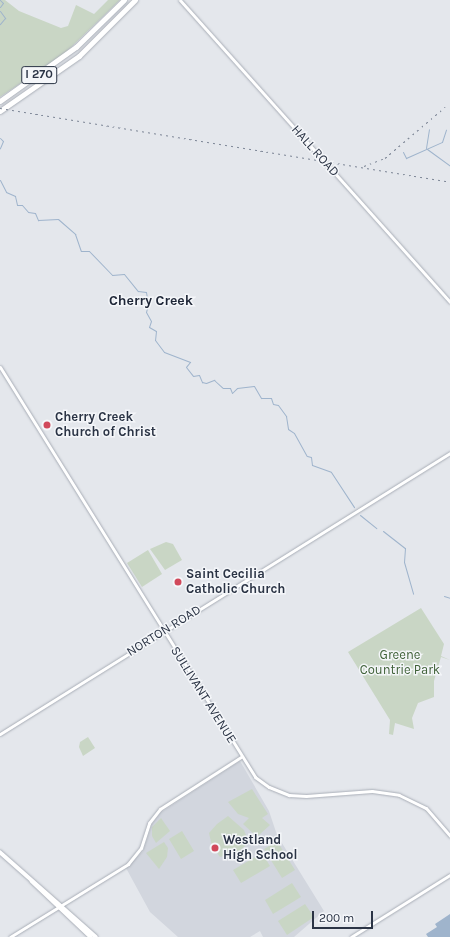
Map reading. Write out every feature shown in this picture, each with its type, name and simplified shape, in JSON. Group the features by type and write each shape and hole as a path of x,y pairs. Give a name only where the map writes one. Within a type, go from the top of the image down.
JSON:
{"highway":[{"name":"I 270","path":"0,101 76,47 124,0"},
{"name":"I 270","path":"0,111 79,56 135,0"}],"main road":[{"path":"0,852 96,937"},
{"path":"60,905 91,937"}],"street":[{"name":"HALL ROAD","path":"180,0 450,302"},
{"name":"SULLIVANT AVENUE","path":"0,367 241,757 263,783 286,795 306,796 377,791 405,797 431,812 450,836"},
{"name":"NORTON ROAD","path":"0,734 450,453"},
{"path":"10,937 134,859 141,848 152,819 163,806 241,757"},
{"path":"351,937 450,875"}],"shaded area":[{"name":"Westland High School","path":"240,761 269,811 277,835 324,911 294,937 263,937 260,931 250,937 178,937 150,912 126,868 143,851 152,824 160,813"}],"green space":[{"path":"0,0 5,0 19,11 61,28 68,26 76,5 94,14 108,0 120,0 63,55 0,97"},
{"path":"166,542 173,544 182,560 165,570 150,549"},
{"path":"148,550 162,574 142,587 127,563"},
{"name":"Greene Countrie Park","path":"421,608 444,644 441,656 450,660 441,657 434,681 434,697 418,703 412,718 414,729 395,723 393,735 389,734 390,720 348,652"},
{"path":"88,737 95,748 83,756 79,747 80,742"},
{"path":"252,789 268,814 262,818 270,825 256,836 243,824 249,818 238,814 228,802"},
{"path":"228,816 244,830 249,843 239,851 220,857 212,846 209,833 217,824"},
{"path":"161,818 170,831 156,843 152,836 152,827"},
{"path":"182,831 194,851 181,859 169,839"},
{"path":"277,841 295,870 282,878 264,849"},
{"path":"164,842 168,848 167,857 159,869 146,853"},
{"path":"262,853 270,866 241,883 233,870"},
{"path":"292,883 301,897 273,914 265,900"},
{"path":"305,904 314,917 287,935 278,921"}],"water":[{"path":"450,914 450,937 428,937 426,934 437,927 435,924"}],"waterway":[{"path":"0,0 3,3 0,7"},
{"path":"0,11 5,18 0,24"},
{"path":"426,148 429,129"},
{"path":"403,152 406,158 442,142 446,130"},
{"path":"0,138 3,141 0,148"},
{"path":"427,149 450,166"},
{"path":"0,180 6,192 15,196 17,205 22,205 28,212 35,213 38,220 58,219 75,234 81,251 89,251 112,275 124,274 138,291 146,292 148,304 146,312 151,321 149,327 156,331 155,340 164,352 190,362 186,367 193,376 199,375 202,382 206,383 214,380 223,388 230,388 232,393 237,388 254,386 261,398 271,398 273,404 278,405 286,416 288,429 294,433 307,456 311,457 312,465 331,472 354,507"},
{"path":"360,515 376,528"},
{"path":"383,531 405,548 404,562 413,594"},
{"path":"444,596 450,598"}],"railway":[{"path":"364,166 385,158 445,107"},
{"path":"0,108 450,182"}],"place":[{"name":"Cherry Creek Church of Christ","path":"47,425"},
{"name":"Saint Cecilia Catholic Church","path":"178,582"},
{"name":"Westland High School","path":"215,848"}],"district":[{"name":"Cherry Creek","path":"151,301"}]}
